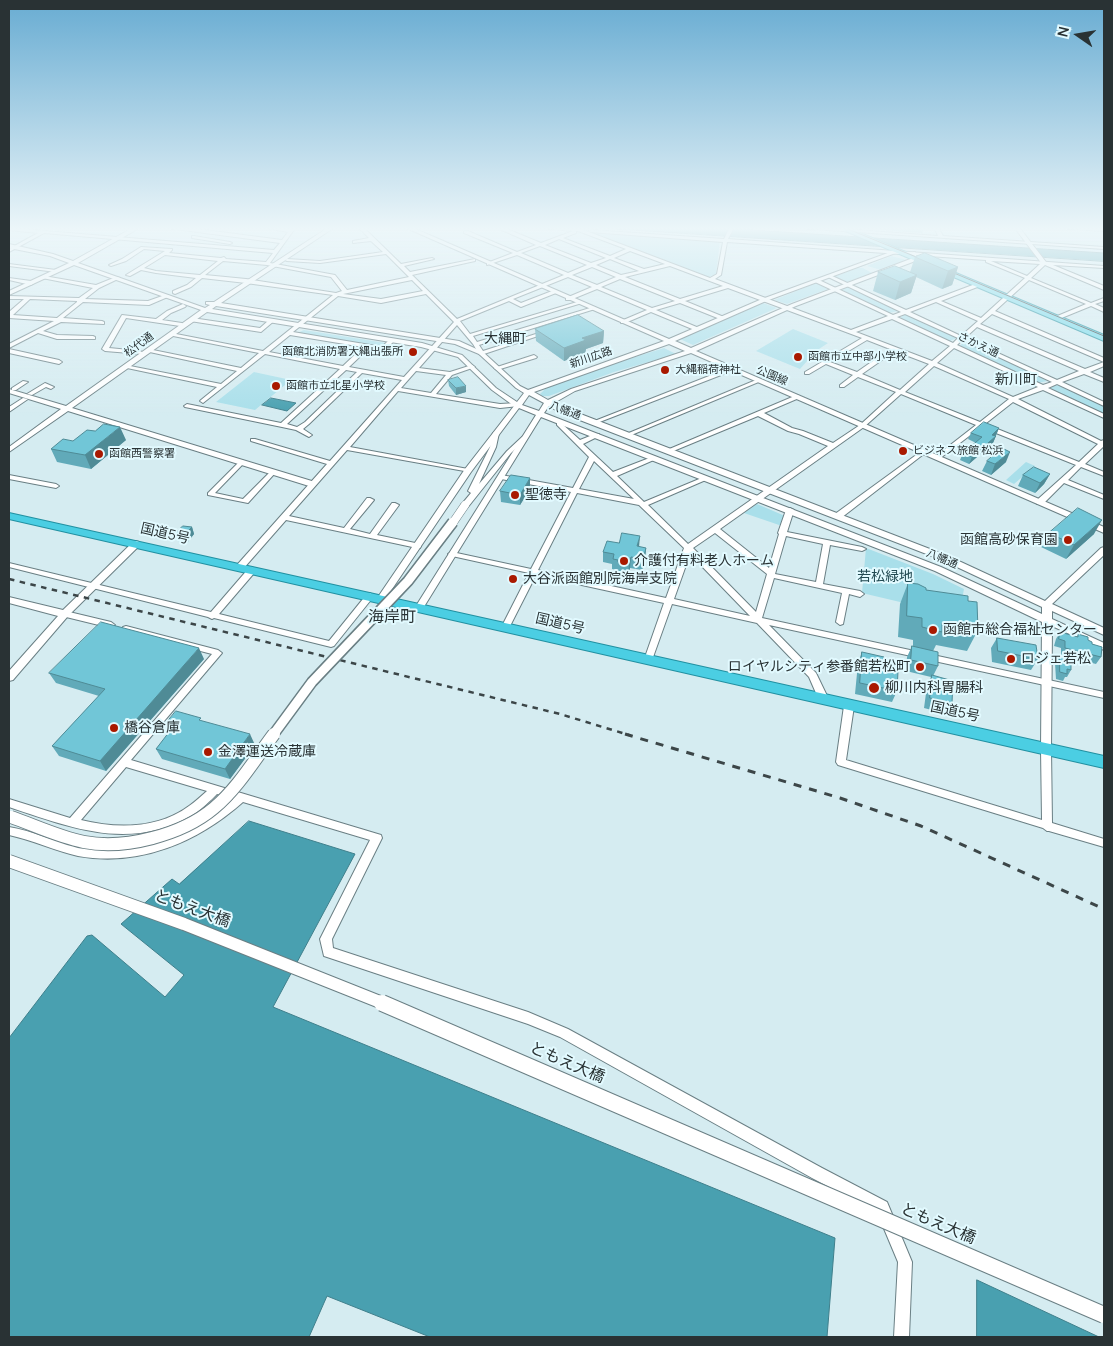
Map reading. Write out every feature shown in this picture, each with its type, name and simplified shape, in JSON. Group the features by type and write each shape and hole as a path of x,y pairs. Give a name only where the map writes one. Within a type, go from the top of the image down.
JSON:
{"highway":[{"name":"国道5号","path":"9,516 1104,762"}],"main road":[{"path":"992,290 1010,296"},
{"path":"995,290 1104,338"},
{"path":"1060,317 1104,333"}],"street":[{"path":"9,346 59,319 93,290"},
{"name":"八幡通","path":"150,290 206,310 433,347 460,356 494,389 517,405 938,568 1104,647"},
{"name":"八幡通","path":"170,290 214,304 457,342 481,353 509,380 548,403 945,558 1104,632"},
{"path":"176,292 181,290"},
{"name":"松代通","path":"9,450 237,290"},
{"path":"302,290 381,301 426,292"},
{"path":"203,401 338,295 356,290"},
{"path":"424,290 476,344 481,353 551,331"},
{"path":"212,616 283,517 456,322 532,290"},
{"name":"公園線","path":"549,290 1104,530"},
{"path":"568,298 589,290"},
{"path":"603,290 697,329"},
{"path":"651,290 722,318"},
{"path":"623,322 651,310 716,290"},
{"path":"738,290 933,363 1104,443 1040,502"},
{"name":"新川広路","path":"528,392 669,342 764,300 792,290"},
{"name":"新川広路","path":"419,608 539,414 548,403 573,390 689,351 833,290"},
{"name":"さかえ通","path":"837,290 1104,416"},
{"name":"さかえ通","path":"857,290 1104,404"},
{"path":"851,332 964,290"},
{"path":"648,660 688,548 862,426 1016,290"},
{"path":"1057,290 1104,310"},
{"path":"509,299 521,305 554,292"},
{"path":"9,297 149,304 167,296"},
{"path":"9,315 30,298"},
{"path":"1060,317 1104,299"},
{"path":"935,300 979,323 1104,380"},
{"path":"468,336 579,303"},
{"path":"157,321 169,312 183,306"},
{"path":"476,344 592,309"},
{"path":"992,312 1104,360"},
{"path":"9,315 102,324"},
{"path":"140,353 105,349 124,316 180,324"},
{"path":"563,317 568,320 567,326"},
{"path":"192,320 261,330 271,321"},
{"path":"37,331 57,337 93,338"},
{"path":"289,333 383,349 392,340"},
{"path":"170,335 404,379"},
{"path":"807,373 866,338"},
{"path":"282,425 367,347"},
{"path":"842,386 895,348"},
{"path":"9,351 59,362"},
{"path":"148,351 242,370"},
{"path":"497,368 534,357"},
{"path":"826,362 1104,474"},
{"path":"937,458 1013,399 1104,364"},
{"path":"127,366 222,386"},
{"path":"414,369 450,374 472,367"},
{"path":"595,422 732,370"},
{"path":"298,429 361,371"},
{"path":"432,395 450,374"},
{"path":"627,435 758,381"},
{"path":"11,390 25,382"},
{"path":"9,410 45,385 52,387"},
{"path":"396,389 500,406 517,405"},
{"path":"11,390 312,484"},
{"path":"9,565 331,644 375,598 417,546 468,471 528,392"},
{"path":"669,451 797,397"},
{"path":"187,406 282,425 298,429 309,435"},
{"path":"760,414 790,430 801,432 832,446"},
{"path":"559,424 688,548 812,675 824,700"},
{"path":"465,505 494,447 496,433"},
{"path":"579,443 597,435"},
{"path":"10,816 82,842 102,845 124,844 149,839 195,822 214,808 230,792 312,682 408,581 432,553 465,505 509,452 524,438"},
{"path":"253,440 330,463"},
{"path":"345,448 468,471"},
{"path":"838,516 923,452"},
{"path":"505,628 593,456"},
{"path":"613,475 654,458"},
{"path":"242,462 210,494 245,501 272,472"},
{"path":"9,476 56,486"},
{"path":"501,477 642,504 706,478"},
{"path":"1063,480 1104,497"},
{"path":"346,530 370,500"},
{"path":"372,536 395,505"},
{"path":"758,619 790,510"},
{"path":"283,517 417,546"},
{"path":"715,529 771,574 860,594"},
{"path":"782,533 862,549"},
{"path":"819,586 827,542"},
{"path":"9,677 65,614 136,544"},
{"path":"1047,827 1047,604 1104,550"},
{"path":"452,554 1104,695"},
{"path":"840,622 846,591"},
{"path":"9,600 218,653 72,824"},
{"path":"849,706 841,762 1104,843"},
{"path":"124,762 377,838 326,939 328,952 528,1018 564,1033 882,1207 905,1262 902,1337"},
{"path":"9,803 72,824 98,830 116,832 135,831 160,826 183,816 203,803 216,790"},
{"path":"9,831 78,851 103,854 132,853 170,843 204,828 226,813 242,797"},
{"name":"ともえ大橋","path":"9,861 184,924 346,987 1104,1315"}],"green space":[{"path":"799,290 826,290 787,304 774,300"},
{"path":"842,290 852,290 898,311 889,313"},
{"path":"763,303 777,308 693,345 680,339"},
{"path":"904,315 957,338 950,341 900,318"},
{"path":"793,329 828,343 816,351 800,369 756,351"},
{"path":"304,330 386,343 380,347 297,333"},
{"path":"963,342 969,343 1047,381 1038,383 960,346"},
{"path":"664,348 676,354 614,372 549,396 542,396 540,394 546,388 606,366"},
{"path":"254,372 291,380 255,410 216,402"},
{"path":"1055,385 1104,406 1104,415 1052,390 1051,388"},
{"path":"1026,462 1035,466 1014,484 1006,480"},
{"path":"757,504 785,516 782,526 744,513"},
{"name":"若松緑地","path":"866,548 933,574 964,589 960,610 917,606 862,593"}],"shaded area":[{"path":"271,398 296,403 287,411 262,405"},
{"path":"249,821 355,854 273,1007 835,1238 827,1337 430,1337 327,1296 309,1337 9,1337 9,1038 87,936 92,935 165,997 184,975 121,924 172,879 179,884"},
{"path":"977,1280 1099,1337 977,1337"}],"building":[{"path":"578,315 604,331 582,338 586,340 564,348 535,329"},
{"path":"458,377 466,386 456,388 448,380"},
{"path":"984,422 999,428 992,435 996,436 972,457 963,453 982,437 971,433"},
{"path":"104,424 120,427 85,455 51,449 63,439 73,441 87,430 95,431"},
{"path":"1002,448 1010,452 995,464 987,461"},
{"path":"1034,467 1050,474 1040,483 1023,475"},
{"path":"511,475 530,478 520,495 500,491"},
{"path":"1078,508 1102,520 1074,545 1049,533"},
{"path":"183,526 192,527 184,535 175,534"},
{"path":"622,533 640,536 637,546 646,548 643,559 631,557 629,564 613,559 614,554 603,552 607,541 619,543"},
{"path":"908,583 918,584 926,588 926,590 968,596 968,601 977,602 978,630 942,623 942,632 922,627 922,618 907,616"},
{"name":"橋谷倉庫","path":"101,622 199,648 100,761 52,746 105,689 49,673"},
{"path":"1060,632 1078,637 1078,634 1088,637 1092,644 1102,647 1101,657 1065,648 1065,641 1059,639"},
{"path":"997,638 1036,645 1038,659 998,651"},
{"path":"912,646 938,652 938,666 911,660"},
{"path":"862,652 884,657 884,668 898,671 897,691 860,683"},
{"path":"1060,656 1071,659 1071,670 1067,669 1067,674 1060,672"},
{"path":"932,675 953,681 952,703 930,698"},
{"name":"金澤運送冷蔵庫","path":"176,711 201,718 199,720 250,734 225,769 156,749 176,723 168,721"}],"tram line":[{"path":"994,290 1104,336"}],"railway":[{"path":"9,579 560,714 629,735"},
{"path":"625,734 840,798 921,826 1104,909"}],"place":[{"name":"函館北消防署大縄出張所","path":"413,352"},
{"name":"函館市立中部小学校","path":"798,357"},
{"name":"大縄稲荷神社","path":"665,370"},
{"name":"函館市立北星小学校","path":"276,386"},
{"name":"ビジネス旅館 松浜","path":"903,451"},
{"name":"函館西警察署","path":"99,454"},
{"name":"聖徳寺","path":"515,495"},
{"name":"函館高砂保育園","path":"1068,540"},
{"name":"介護付有料老人ホーム","path":"624,561"},
{"name":"大谷派函館別院海岸支院","path":"513,579"},
{"name":"函館市総合福祉センター","path":"933,630"},
{"name":"ロジェ若松","path":"1011,659"},
{"name":"ロイヤルシティ参番館若松町","path":"920,667"},
{"name":"柳川内科胃腸科","path":"874,688"},
{"name":"橋谷倉庫","path":"114,728"},
{"name":"金澤運送冷蔵庫","path":"208,752"}],"district":[{"name":"大縄町","path":"505,339"},
{"name":"新川町","path":"1016,380"},
{"name":"海岸町","path":"392,618"}]}
